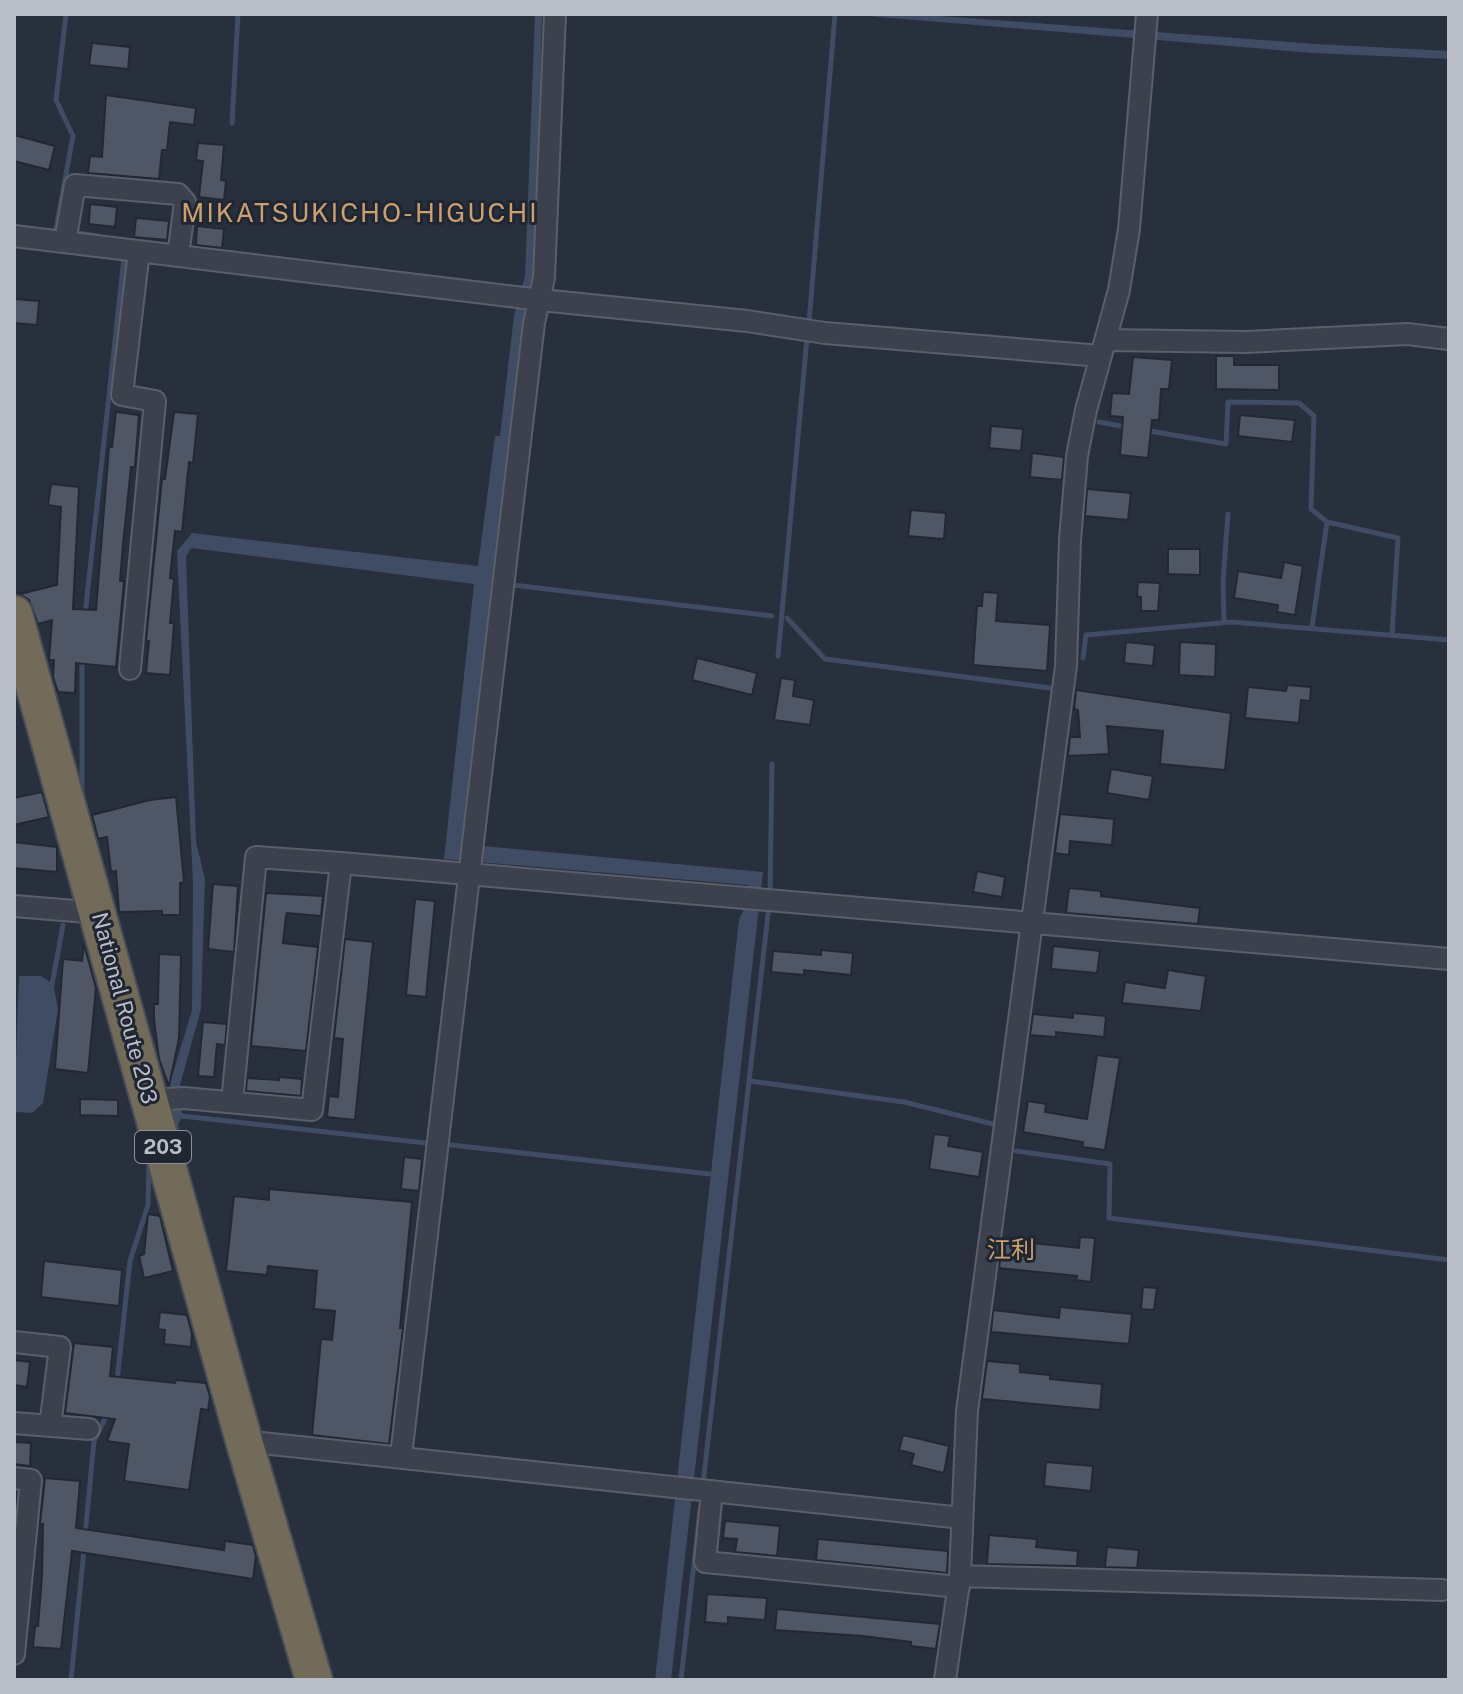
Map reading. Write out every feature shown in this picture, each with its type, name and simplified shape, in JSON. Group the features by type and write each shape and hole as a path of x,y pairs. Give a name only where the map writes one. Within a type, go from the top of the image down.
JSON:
{"highway":[{"name":"National Route 203","path":"14,614 21,665 99,913 166,1098 244,1441 314,1680"}],"street":[{"path":"401,1456 534,323 544,278 555,14"},
{"path":"945,1680 960,1582 967,1411 1066,666 1070,540 1077,456 1119,290 1129,229 1145,28"},
{"path":"67,233 75,185 178,194 185,202 178,256"},
{"path":"14,236 67,233 139,251 512,297 747,321 825,333 1104,348 1407,334 1449,339"},
{"path":"130,669 155,401 122,395 139,251"},
{"path":"232,1102 256,857 1449,959"},
{"path":"166,1098 312,1110 341,863"},
{"path":"14,906 99,913"},
{"path":"14,1342 60,1347 50,1426"},
{"path":"14,1423 89,1429"},
{"path":"244,1441 962,1518"},
{"path":"14,1478 31,1480 14,1654"},
{"path":"712,1491 705,1562 960,1582 1442,1590"}],"water":[{"path":"535,14 542,14 535,278 524,318 462,844 763,872 671,1680 655,1680 739,919 748,902 748,885 444,859 474,584 191,548 186,557 196,842 205,879 201,1009 180,1085 182,1116 178,1125 180,1138 176,1142 170,1127 173,1116 170,1083 192,1010 193,884 177,551 192,533 478,566 495,436 500,436 514,315 525,276"},
{"path":"843,14 914,14 1449,51 1449,59 1313,53"},
{"path":"19,976 41,976 53,984 58,1009 43,1103 32,1113 14,1112"}],"building":[{"path":"92,43 130,47 128,69 89,65"},
{"path":"106,95 196,108 194,125 170,122 167,150 162,150 159,179 88,173 90,156 102,157"},
{"path":"14,135 55,146 49,170 14,161"},
{"path":"198,143 224,145 221,180 226,181 224,200 199,197 203,161 196,160"},
{"path":"90,204 117,207 115,227 89,224"},
{"path":"136,218 169,221 167,240 134,237"},
{"path":"197,226 224,229 222,248 196,245"},
{"path":"14,299 39,301 37,325 14,323"},
{"path":"1216,356 1234,356 1234,365 1279,365 1279,390 1216,389"},
{"path":"1133,357 1172,360 1169,389 1161,389 1159,420 1152,420 1148,458 1120,455 1123,417 1110,416 1112,393 1129,394"},
{"path":"116,412 139,415 123,545 120,581 124,581 116,667 76,663 75,693 58,692 53,677 54,660 49,660 52,620 38,624 29,600 20,594 57,585 61,507 48,505 51,484 79,487 73,609 96,610 109,447 112,447"},
{"path":"174,412 198,414 193,463 189,462 182,532 175,531 170,578 174,579 170,623 174,623 170,675 146,673 149,641 146,641 162,479 165,479"},
{"path":"1240,415 1295,420 1292,442 1238,436"},
{"path":"991,426 1023,429 1021,451 989,448"},
{"path":"1032,453 1064,457 1062,480 1030,477"},
{"path":"1087,489 1131,493 1128,520 1085,516"},
{"path":"911,510 946,513 944,539 908,536"},
{"path":"1168,549 1200,549 1200,575 1168,574"},
{"path":"1284,562 1303,566 1295,615 1277,612 1278,605 1234,598 1238,571 1281,578"},
{"path":"1138,582 1160,583 1158,611 1141,611 1141,597 1137,596"},
{"path":"983,592 998,593 996,621 1050,625 1047,671 973,665 977,606 982,606"},
{"path":"1126,642 1155,645 1153,666 1124,663"},
{"path":"1180,642 1216,644 1215,677 1179,675"},
{"path":"697,658 757,673 752,695 692,680"},
{"path":"781,678 795,680 793,696 814,700 810,725 774,720"},
{"path":"1287,685 1311,687 1310,701 1301,700 1299,723 1245,718 1248,687 1286,691"},
{"path":"1076,690 1231,713 1225,770 1160,764 1163,731 1107,726 1109,754 1068,756 1070,737 1080,737 1078,710 1074,709"},
{"path":"1111,769 1153,776 1149,800 1107,793"},
{"path":"42,792 49,817 14,825 14,798"},
{"path":"176,797 184,882 180,883 180,915 162,915 162,911 119,912 116,871 111,872 107,837 98,839 92,815 150,800"},
{"path":"1060,814 1114,819 1112,845 1070,841 1069,855 1055,853"},
{"path":"14,842 57,847 57,872 14,868"},
{"path":"977,871 1005,877 1002,897 973,892"},
{"path":"213,884 238,886 234,952 208,949"},
{"path":"1069,888 1101,891 1101,896 1200,908 1198,924 1066,913"},
{"path":"266,893 323,896 321,916 287,913 283,943 318,947 306,1051 251,1046"},
{"path":"415,899 435,901 426,997 406,995"},
{"path":"345,939 373,942 355,1120 327,1117 329,1096 338,1097 343,1039 334,1038"},
{"path":"84,944 96,988 88,1073 55,1069 63,959 82,961"},
{"path":"1053,946 1100,951 1097,973 1051,969"},
{"path":"821,950 853,953 851,975 804,970 804,975 771,972 773,951 821,955"},
{"path":"159,954 181,955 179,1038 169,1086 159,1059 154,1019 154,1004 158,1004"},
{"path":"1168,970 1206,976 1201,1011 1122,1003 1125,982 1165,988"},
{"path":"1073,1013 1106,1016 1104,1037 1056,1032 1056,1037 1030,1035 1033,1014 1073,1018"},
{"path":"203,1022 227,1024 225,1045 217,1044 214,1077 198,1076"},
{"path":"1097,1055 1120,1058 1105,1150 1082,1147 1083,1142 1023,1132 1028,1101 1046,1104 1045,1112 1087,1119"},
{"path":"279,1077 302,1079 301,1096 246,1091 247,1078 279,1080"},
{"path":"80,1099 118,1100 118,1116 80,1115"},
{"path":"934,1134 950,1136 948,1146 983,1152 979,1177 929,1169"},
{"path":"404,1157 422,1159 419,1191 401,1189"},
{"path":"269,1189 412,1202 400,1328 403,1328 389,1444 312,1435 321,1339 332,1340 335,1311 314,1309 317,1271 268,1266 267,1275 226,1271 234,1196 269,1200"},
{"path":"148,1214 160,1216 173,1271 144,1278 139,1256 144,1254"},
{"path":"1080,1237 1095,1238 1091,1282 1076,1280 1077,1276 999,1268 1003,1240 1079,1248"},
{"path":"44,1261 122,1270 119,1306 41,1297"},
{"path":"1143,1287 1157,1288 1154,1310 1141,1309"},
{"path":"1060,1307 1132,1314 1129,1344 991,1332 993,1310 1059,1318"},
{"path":"160,1312 187,1315 192,1334 191,1347 164,1344 165,1330 158,1329"},
{"path":"74,1343 113,1347 110,1376 206,1383 210,1397 208,1410 201,1409 189,1490 124,1481 129,1444 107,1441 115,1419 65,1413"},
{"path":"14,1360 30,1362 27,1387 14,1385"},
{"path":"987,1361 1020,1364 1020,1372 1050,1375 1050,1379 1102,1384 1100,1410 982,1399"},
{"path":"903,1435 949,1446 944,1473 911,1465 914,1454 899,1450"},
{"path":"14,1442 31,1443 30,1466 14,1464"},
{"path":"1046,1462 1093,1466 1091,1491 1044,1486"},
{"path":"45,1478 80,1481 76,1528 224,1550 225,1541 253,1545 256,1556 253,1579 72,1551 61,1649 33,1647 42,1576 43,1524 40,1524"},
{"path":"725,1521 780,1526 777,1556 735,1552 737,1539 723,1538"},
{"path":"989,1535 1037,1539 1036,1547 1078,1551 1077,1566 987,1564"},
{"path":"818,1539 948,1551 947,1573 816,1560"},
{"path":"1107,1547 1139,1550 1137,1568 1105,1567"},
{"path":"707,1594 767,1598 765,1620 728,1617 728,1624 705,1622"},
{"path":"777,1609 940,1624 936,1649 911,1646 911,1642 863,1636 775,1630"}],"waterway":[{"path":"62,230 56,229 73,136 56,100 66,14"},
{"path":"232,123 238,14"},
{"path":"809,322 835,14"},
{"path":"72,232 97,236"},
{"path":"85,615 124,258"},
{"path":"778,656 807,338"},
{"path":"1144,430 1226,444 1228,402 1299,403 1314,416 1311,509 1327,522 1398,538 1392,634"},
{"path":"1099,422 1127,427"},
{"path":"1224,622 1223,582 1228,514"},
{"path":"1312,627 1327,522"},
{"path":"513,585 772,616"},
{"path":"787,618 825,659 1050,688"},
{"path":"1083,658 1086,635 1232,622 1449,640"},
{"path":"82,657 82,795"},
{"path":"770,896 772,764"},
{"path":"703,1484 769,906"},
{"path":"51,990 63,925"},
{"path":"750,1081 904,1102 997,1125"},
{"path":"182,1116 426,1143"},
{"path":"451,1145 710,1174"},
{"path":"1016,1151 1110,1164 1109,1218 1449,1260"},
{"path":"117,1381 130,1261 148,1205 149,1163"},
{"path":"85,1536 94,1441 108,1413"},
{"path":"681,1680 700,1510"},
{"path":"71,1680 84,1550"}],"district":[{"name":"MIKATSUKICHO-HIGUCHI","path":"360,213"},
{"name":"江利","path":"1011,1250"}]}
